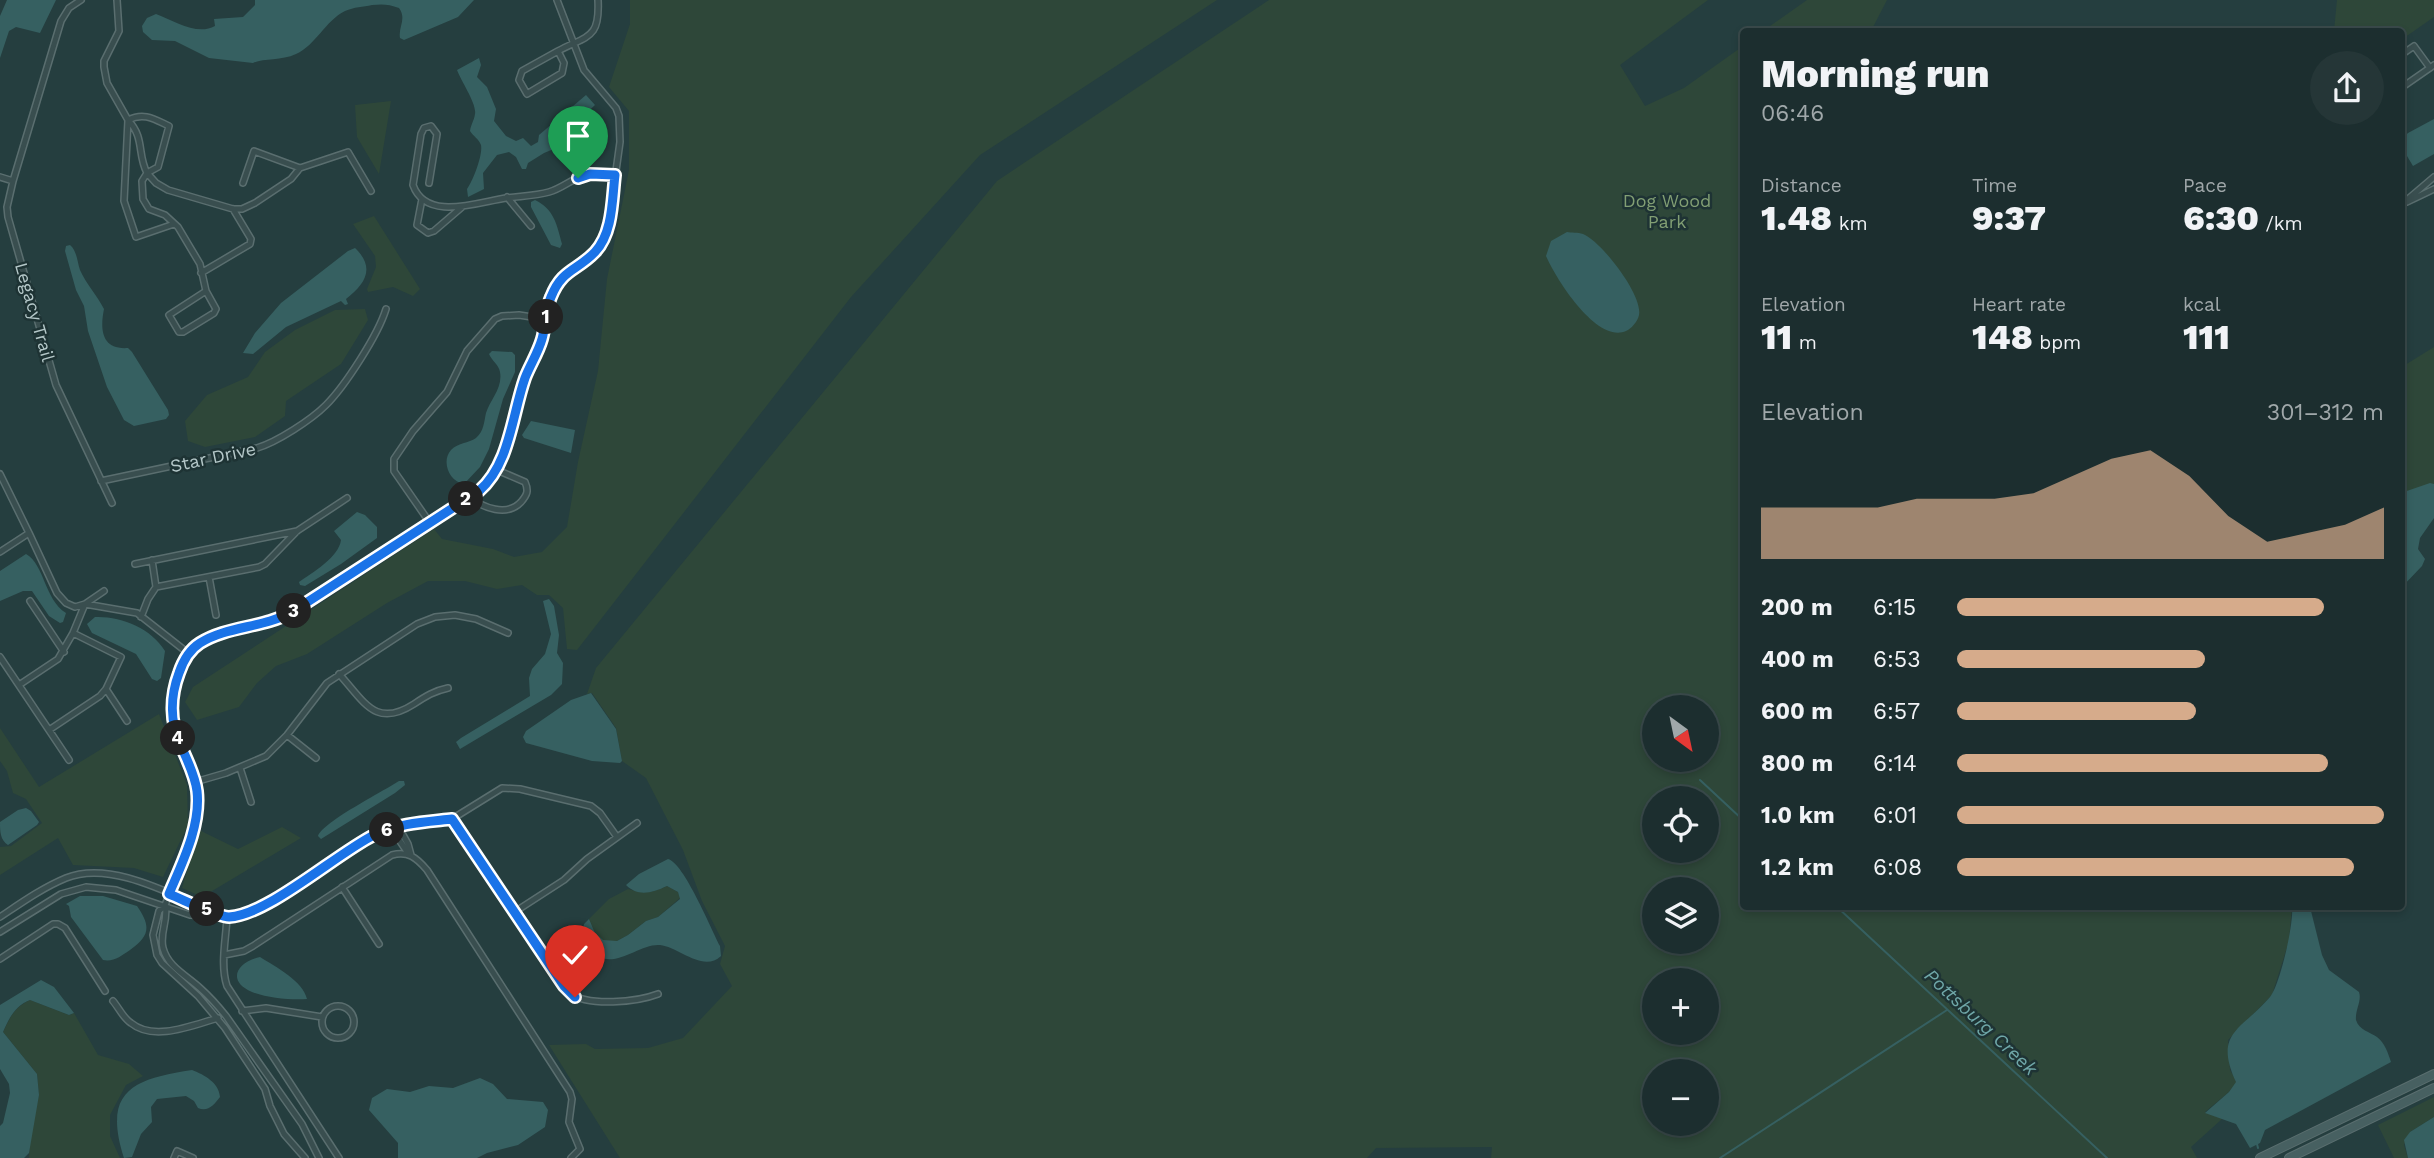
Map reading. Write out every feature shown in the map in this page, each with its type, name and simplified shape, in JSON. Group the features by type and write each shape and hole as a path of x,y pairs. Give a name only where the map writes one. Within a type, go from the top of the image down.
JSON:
{"main road":[{"path":"2260,1158 2434,1074"},
{"path":"2289,1158 2434,1088"}],"street":[{"name":"Legacy Trail","path":"81,0 69,8 61,21 7,207 56,385 112,503"},
{"path":"117,0 118,31 104,67 107,83 128,120 135,127 147,173 162,188 233,209 242,209 255,204 291,179 300,168 348,152 371,191"},
{"path":"305,1158 284,1134 265,1089 218,1018 198,996 168,971 157,955 153,935 159,911 165,905 194,829 197,800 195,782 172,719 175,681 188,653 199,644 215,635 266,623 292,612 470,497 485,485 497,470 526,377 541,344 549,300 564,274 595,252 605,237 620,142 619,116 587,75 557,0"},
{"path":"558,51 564,63 562,73 527,94 519,80 522,71 595,30 598,23 598,0"},
{"path":"2405,52 2414,46 2432,66 2405,85"},
{"path":"128,120 138,115 169,125 158,167 147,173 142,181 143,199 149,209 165,215 174,224 200,264 206,291 216,309 214,313 183,332 178,332 169,315 206,291"},
{"path":"128,120 124,201 136,237 174,224"},
{"path":"429,183 437,134 431,126 424,128 421,134 413,185 422,199 445,207 551,191 590,174 615,175"},
{"path":"243,183 254,151 300,168"},
{"path":"0,177 13,181"},
{"path":"2405,202 2434,177"},
{"path":"2405,203 2434,189"},
{"path":"507,197 531,226"},
{"path":"422,199 418,225 428,233 463,206"},
{"path":"201,273 250,244 251,239 233,209"},
{"name":"Star Drive","path":"101,481 271,443 318,412 331,400 377,333 386,309"},
{"path":"430,523 394,471 394,459 413,431 447,392 467,351 495,319 519,315 545,319"},
{"path":"470,497 485,506 506,511 517,507 528,491 525,482 497,470"},
{"path":"0,474 61,599 75,607 104,592"},
{"path":"156,587 265,564 297,531 347,498"},
{"path":"135,564 297,531"},
{"path":"0,552 29,533"},
{"path":"141,617 156,587 152,560"},
{"path":"209,577 216,615"},
{"path":"30,601 64,652"},
{"path":"85,604 127,611 141,617 188,653"},
{"path":"19,685 64,652 85,604"},
{"path":"195,782 240,768 265,756 287,735 322,688 338,674 417,624 435,617 465,617 508,633"},
{"path":"49,730 100,696 121,657 73,633"},
{"path":"0,657 69,760"},
{"path":"338,674 372,709 386,715 400,712 434,691 448,688"},
{"path":"106,689 127,721"},
{"path":"287,735 317,758"},
{"path":"240,768 251,802"},
{"path":"0,932 45,902 86,887 116,890 190,915 227,917 262,906 360,843 391,828 411,822 452,819 493,793 510,788 591,806 600,813 617,837"},
{"path":"452,819 513,913 564,986 575,997 583,1000 630,1001 658,994"},
{"path":"513,913 564,880 636,823"},
{"path":"398,826 411,855"},
{"path":"391,828 402,847 426,870 570,1092 572,1099 569,1122 580,1149 579,1153 571,1158"},
{"path":"225,955 253,946 392,855 411,855"},
{"path":"0,917 38,892 68,877 90,874 127,877 227,917"},
{"path":"342,887 379,944"},
{"path":"38,892 45,902"},
{"path":"165,905 167,913 162,945 167,958 226,1016 302,1124 319,1158"},
{"path":"227,917 226,982 242,1011 339,1158"},
{"path":"0,959 53,924 58,924 65,928 105,991"},
{"path":"113,1001 130,1023 148,1031 167,1031 226,1016"},
{"path":"343,1006 354,1016 354,1027 342,1038 331,1037 323,1028 322,1017 328,1009 343,1006"},
{"path":"242,1011 265,1008 322,1017"},
{"path":"300,1151 312,1144"},
{"path":"174,1158 177,1152 193,1158"}],"green space":[{"path":"630,0 1217,0 980,155 851,297 577,650 567,649 563,608 549,595 537,595 522,585 497,589 465,581 428,581 387,603 307,654 276,666 257,683 239,707 197,720 185,702 193,687 434,529 442,539 493,549 514,557 542,552 567,527 598,371 607,279 629,170 629,111 609,87 630,24"},
{"name":"Dog Wood Park","path":"1269,0 1708,0 1620,65 1645,106 1684,88 1740,48 1740,910 2292,910 2289,941 2272,995 2228,1040 2230,1070 2237,1082 2205,1112 2222,1119 2191,1147 2197,1158 1491,1158 1492,1147 1376,1148 1367,1158 620,1158 549,1045 586,1044 595,1049 648,1048 683,1038 732,986 720,964 725,946 702,901 683,850 646,778 622,761 616,728 592,693 587,694 596,668 997,181"},
{"path":"1807,0 1887,0 1873,28 1767,28"},
{"path":"2337,0 2434,0 2434,17 2405,37 2405,28 2334,28"},
{"path":"391,101 379,174 357,137 355,105"},
{"path":"374,216 420,289 413,296 393,287 368,292 376,267 375,256 353,224"},
{"path":"365,309 368,320 341,364 286,401 285,416 255,437 205,447 188,441 185,421 207,395 248,377 265,352 295,330 335,310"},
{"path":"2434,347 2434,484 2405,492 2405,365"},
{"path":"159,714 187,785 188,825 163,877 134,868 73,865 58,838 0,875 0,847 11,846 42,823 26,799 13,793 7,771 0,761 0,728 39,787"},
{"path":"282,827 301,838 202,897 182,888 199,830 238,849"},
{"path":"667,886 678,892 680,898 658,917 646,921 617,941 603,941 595,933 589,919 609,899 628,889 648,892"},
{"path":"30,1000 69,1015 74,1013 98,1055 129,1064 143,1076 126,1085 110,1115 110,1136 120,1158 29,1158 30,1136 39,1095 37,1074 3,1032 16,1010"},
{"path":"2434,1097 2434,1117 2410,1132 2404,1145 2408,1158 2394,1158 2378,1125"}],"water":[{"path":"7,0 56,0 40,33 16,27 9,31 0,58 0,16"},
{"path":"255,0 474,0 458,17 404,40 400,38 402,16 399,8 379,4 352,9 338,15 309,45 296,54 253,63 209,58 175,41 152,40 143,32 142,26 147,18 156,14 186,26 208,29 215,26 214,19 243,17 255,5"},
{"path":"479,58 481,65 477,77 487,87 496,109 494,121 506,136 516,141 523,138 531,146 538,142 539,135 586,95 595,105 572,127 561,146 528,163 526,169 522,169 516,157 509,152 497,155 483,173 484,189 468,197 467,189 477,168 481,145 470,131 475,110 457,70"},
{"path":"2434,119 2434,154 2413,166 2405,153 2405,136"},
{"path":"535,200 547,208 554,218 562,244 560,248 551,245 531,207 531,202"},
{"path":"1567,232 1581,233 1591,239 1610,257 1628,282 1639,315 1628,330 1615,332 1603,328 1579,307 1559,279 1546,256 1551,241"},
{"path":"70,245 82,275 104,309 104,337 112,346 128,348 132,352 168,410 166,419 134,426 124,420 107,387 88,331 84,306 76,290 65,251 66,246"},
{"path":"355,248 365,262 366,275 358,288 346,299 348,304 345,305 341,301 286,327 253,354 243,353 255,333 281,303"},
{"path":"492,351 512,352 515,355 515,372 503,399 489,449 480,467 464,484 454,479 448,470 448,455 454,448 476,438 482,429 500,378 498,367 489,354"},
{"path":"531,421 575,430 571,453 524,438 522,435"},
{"path":"2434,484 2434,518 2420,538 2418,549 2425,559 2405,584 2405,492"},
{"path":"357,512 365,515 377,527 377,538 305,586 300,585 299,582 324,564 335,552 341,540 334,531"},
{"path":"26,554 37,566 53,599 66,613 63,622 60,623 49,616 32,591 23,591 0,601 0,571"},
{"path":"549,599 554,606 559,635 557,653 563,663 562,684 551,695 460,749 456,742 461,738 530,696 529,678 532,669 545,654 551,634 543,601"},
{"path":"95,617 125,621 152,636 165,651 161,678 157,681 152,679 136,654 92,633 87,624"},
{"path":"591,693 616,729 622,761 620,763 592,761 526,743 523,737 526,731 571,700"},
{"path":"399,781 404,781 405,785 395,793 321,839 318,836 341,815"},
{"path":"26,808 39,822 8,845 2,838 0,822"},
{"path":"668,859 682,872 689,884 720,946 721,956 707,962 699,961 660,945 643,948 615,959 599,956 584,937 584,924 589,919 595,933 603,940 617,941 646,921 658,917 680,899 678,892 667,886 645,893 626,885 639,874"},
{"path":"80,896 103,896 137,906 146,925 142,940 120,956 103,960 71,917 66,904"},
{"path":"2292,910 2311,910 2322,955 2329,970 2359,992 2357,1023 2380,1039 2391,1062 2265,1130 2260,1143 2250,1148 2236,1124 2205,1113 2229,1092 2236,1082 2230,1065 2229,1042 2234,1033 2274,990 2286,954"},
{"path":"260,957 295,980 307,999 272,997 244,988 239,983 238,972 245,963"},
{"path":"41,980 54,987 74,1013 69,1015 30,1000 16,1009 8,1022 3,1032 37,1074 39,1095 29,1153 24,1158 0,1158 0,1126 10,1093 9,1084 0,1069 0,1005"},
{"path":"192,1070 214,1084 219,1092 218,1100 205,1109 198,1108 194,1101 186,1096 157,1099 151,1107 152,1122 141,1134 132,1157 124,1158 117,1117 128,1092 154,1078"},
{"path":"480,1078 493,1084 507,1099 543,1102 548,1110 545,1127 518,1145 477,1158 398,1158 398,1143 369,1110 372,1098 387,1089 410,1092 429,1086 453,1088"},
{"path":"2434,1117 2434,1158 2408,1158 2404,1140 2410,1132"}],"waterway":[{"name":"Pottsburg Creek","path":"1700,780 1740,817"},
{"name":"Pottsburg Creek","path":"1840,910 2107,1158"},
{"path":"1720,1158 1947,1010"},
{"path":"2257,1144 2258,1148"}],"route":[{"path":"575,997 569,993 513,913 452,819 411,822 376,834 277,898 245,914 227,917 169,894 194,829 197,800 190,764 180,745 172,719 175,681 188,653 215,635 273,621 292,612 479,491 492,478 497,470 526,377 541,344 549,300 564,274 595,252 607,233 615,175 590,174 578,178"}]}
